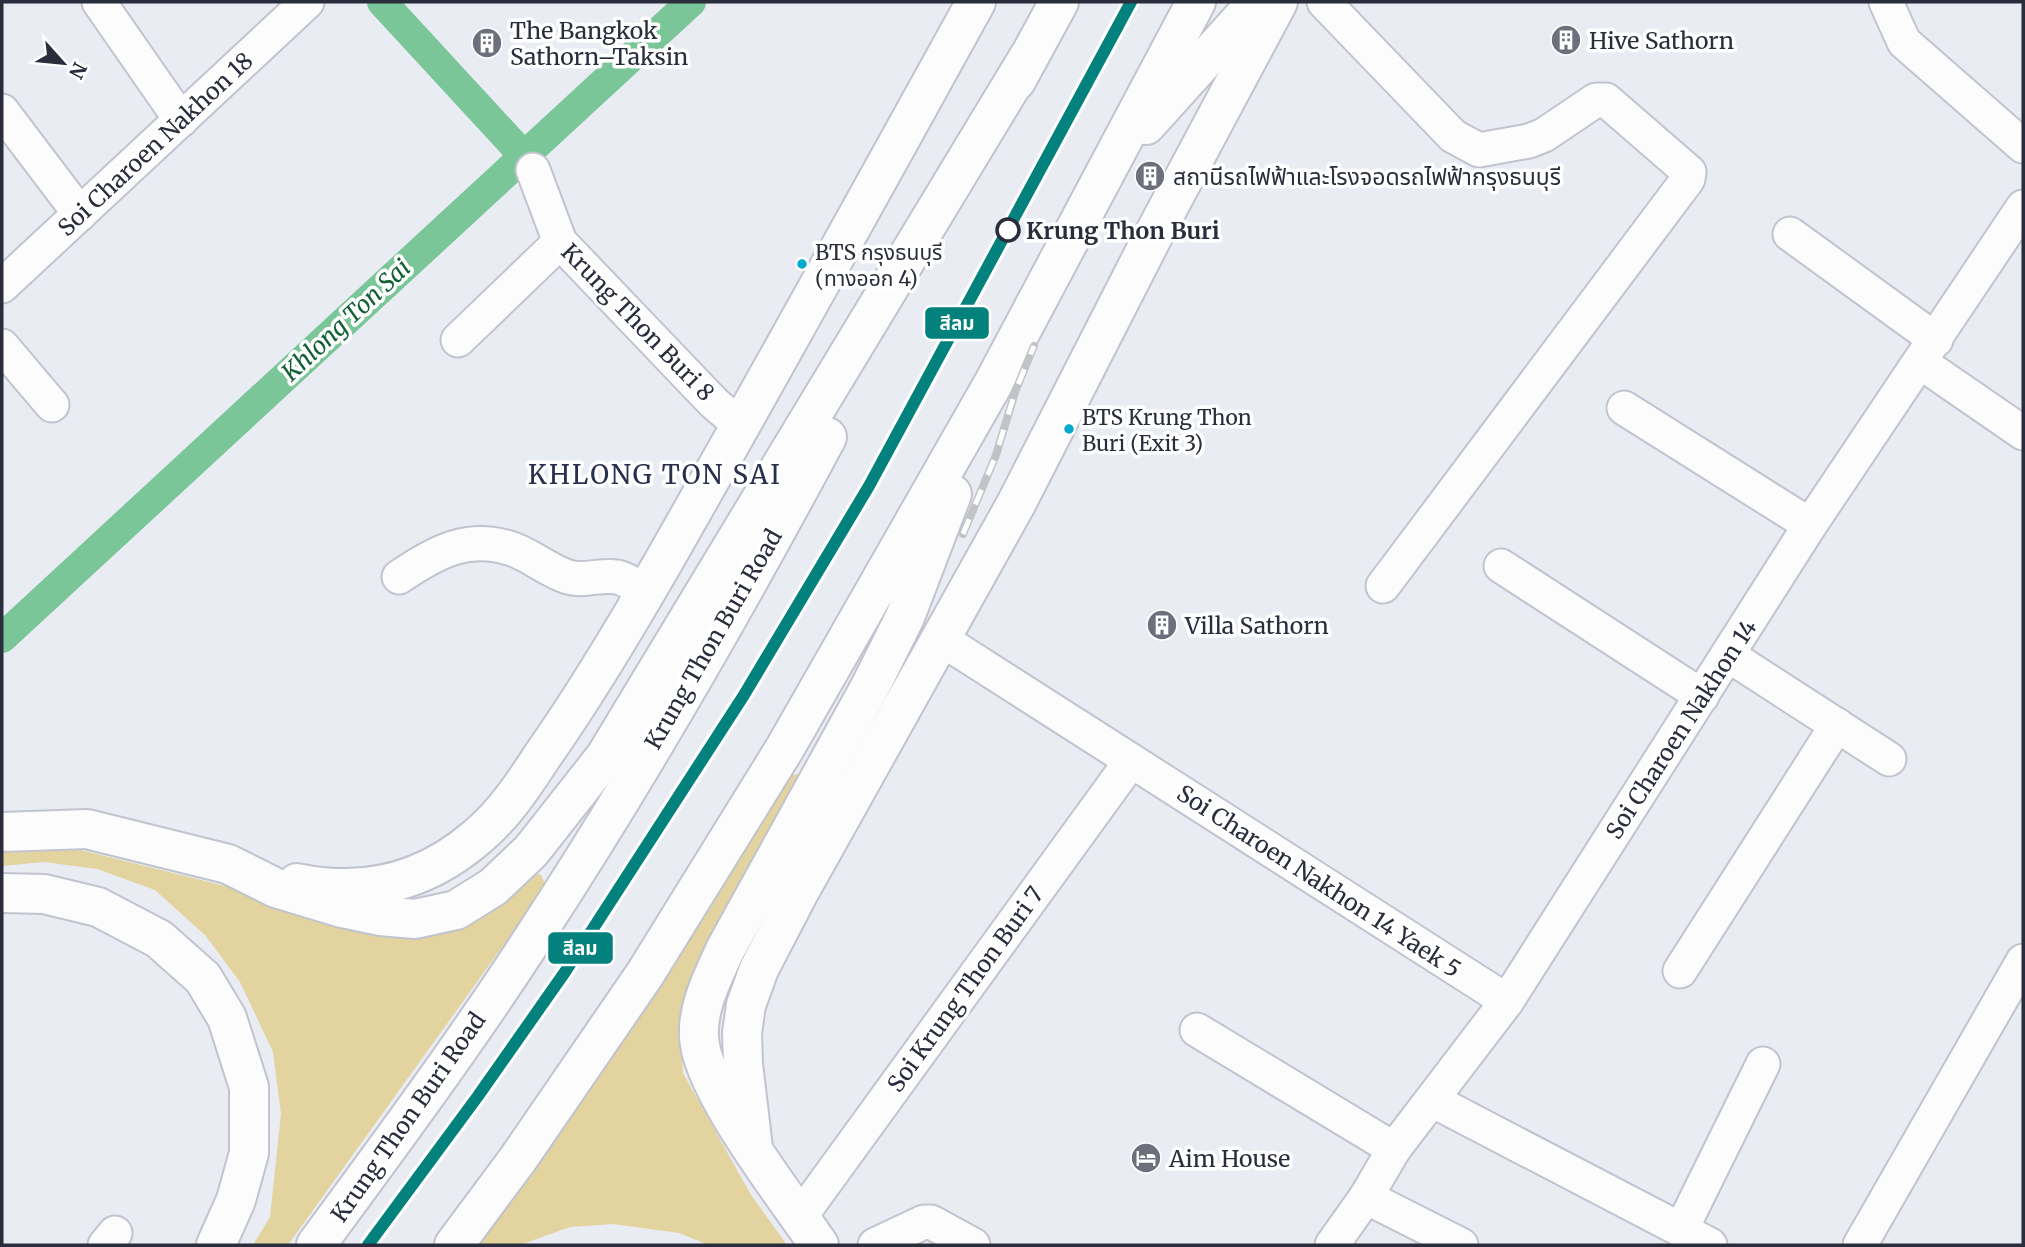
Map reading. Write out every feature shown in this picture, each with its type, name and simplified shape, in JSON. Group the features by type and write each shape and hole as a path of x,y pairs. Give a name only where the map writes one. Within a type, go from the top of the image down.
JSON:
{"main road":[{"path":"2,832 87,829 228,864 275,879 313,887 348,890 413,877 447,861 480,836 515,796 590,685 645,593 741,426 976,2"},
{"name":"Krung Thon Buri Road","path":"316,1245 429,1090 523,954 632,779 727,619 1059,2"},
{"path":"454,1245 518,1159 645,974 785,748 993,384 1196,2"},
{"path":"1105,170 1256,2"},
{"path":"753,1148 742,1033 746,1005 759,969 1040,458 1153,236 1278,2"},
{"path":"228,864 276,888 307,898 380,916 415,919 456,910 493,887 531,851 605,757 1028,58"},
{"path":"810,1231 722,1099 701,1054 698,1035 703,1004 711,979 726,950 870,690 905,617 993,384"},
{"path":"2,893 44,894 98,907 159,939 203,978 227,1018 249,1087 249,1153 236,1200 216,1245"}],"street":[{"path":"99,2 181,120"},
{"name":"Soi Charoen Nakhon 18","path":"2,286 181,120 275,13 307,2"},
{"path":"1324,2 1453,136 1479,150 1529,141 1544,135 1601,99 1606,100 1689,172 1688,179 1383,586"},
{"path":"1886,2 1904,42 2023,146"},
{"path":"2,111 80,214"},
{"name":"Krung Thon Buri 8","path":"533,170 560,242 714,403 741,426"},
{"name":"Soi Charoen Nakhon 14","path":"1332,1245 1366,1197 1394,1149 1507,1001 1810,525 2023,207"},
{"path":"1790,234 2023,433"},
{"path":"458,340 560,242"},
{"path":"2,346 52,405"},
{"path":"1624,408 1810,525"},
{"path":"399,577 431,556 458,545 484,543 513,549 568,577 617,577 645,593"},
{"path":"1501,566 1702,696"},
{"name":"Soi Charoen Nakhon 14 Yaek 5","path":"941,639 1507,1001"},
{"path":"1728,655 1889,759"},
{"path":"1679,971 1837,725"},
{"name":"Soi Krung Thon Buri 7","path":"810,1231 1131,761"},
{"path":"1860,1245 2023,961"},
{"path":"1198,1030 1394,1149"},
{"path":"1681,1230 1763,1064"},
{"path":"1432,1100 1710,1245"},
{"path":"1366,1197 1461,1245"},
{"path":"875,1245 924,1222 931,1222 973,1245"}],"shaded area":[{"path":"798,774 681,1043 683,1073 751,1195 787,1245 709,1245 679,1233 613,1224 570,1227 520,1245 475,1245 775,796 791,775"},
{"path":"73,848 349,917 412,929 527,869 541,875 546,886 288,1245 253,1245 270,1217 281,1114 273,1052 240,982 205,935 155,890 97,869 44,862 2,866 2,853"}],"waterway":[{"path":"382,2 523,155"},
{"name":"Khlong Ton Sai","path":"2,638 691,2"}],"railway":[{"path":"963,534 996,455 1015,392 1034,346"}],"transit line":[{"name":"สีลม","path":"368,1245 565,972 744,695 869,486 1131,2"}],"place":[{"name":"Hive Sathorn","path":"1566,40"},
{"name":"The Bangkok Sathorn–Taksin","path":"487,43"},
{"name":"สถานีรถไฟฟ้าและโรงจอดรถไฟฟ้ากรุงธนบุรี","path":"1150,176"},
{"name":"Krung Thon Buri","path":"1008,230"},
{"name":"BTS กรุงธนบุรี (ทางออก 4)","path":"802,264"},
{"name":"BTS Krung Thon Buri (Exit 3)","path":"1069,429"},
{"name":"Villa Sathorn","path":"1162,625"},
{"name":"Aim House","path":"1146,1158"}],"district":[{"name":"KHLONG TON SAI","path":"655,474"}]}
